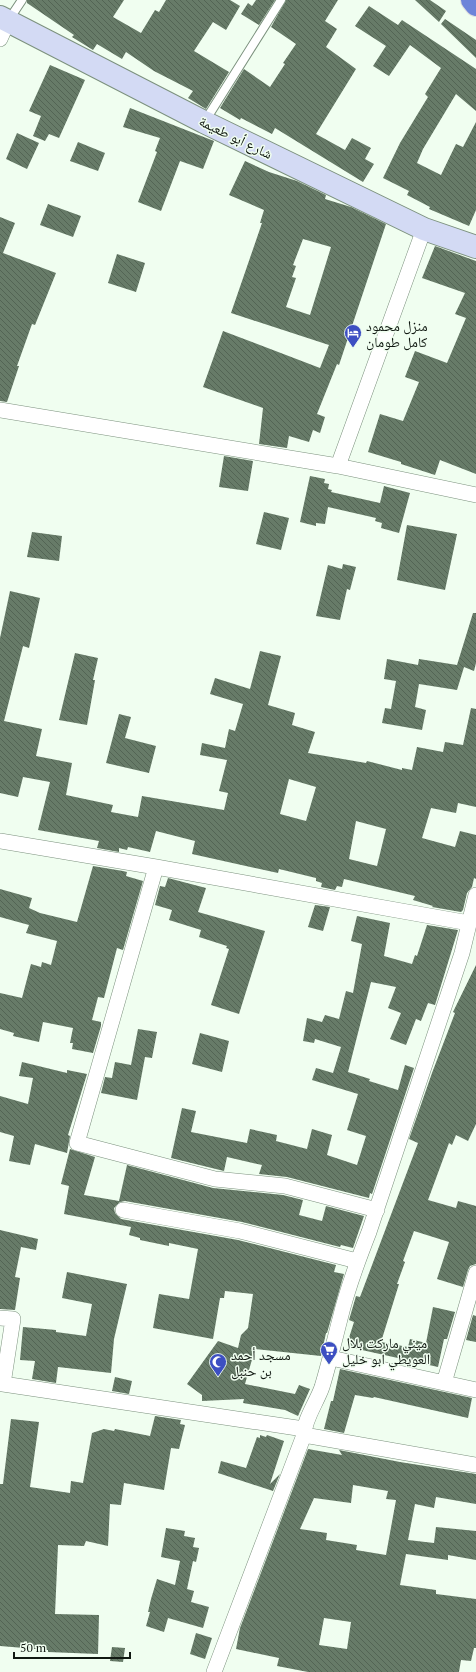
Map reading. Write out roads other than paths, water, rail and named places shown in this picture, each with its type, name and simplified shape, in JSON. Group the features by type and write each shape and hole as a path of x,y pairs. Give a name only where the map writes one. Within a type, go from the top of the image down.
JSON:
{"highway":[{"path":"472,0 476,5"}],"street":[{"name":"شارع أبو طعيمة","path":"3,26 204,122 424,230 475,243"},
{"path":"338,466 424,230"},
{"path":"0,410 338,466 476,495"},
{"path":"0,841 156,867 469,923"},
{"path":"156,867 77,1142 215,1179 285,1186 377,1210"},
{"path":"214,1672 318,1398 331,1358 340,1318 357,1261 377,1210 462,953 476,895"},
{"path":"123,1210 240,1231 357,1261"},
{"path":"444,1383 476,1273"},
{"path":"0,1318 13,1319 3,1384 304,1432 476,1465"},
{"path":"331,1358 476,1390"}],"lane":[{"path":"3,26 22,0"},
{"path":"204,122 281,0"}],"place":[{"name":"منزل محمود كامل طومان","path":"353,348"},
{"name":"ميني ماركت بلال العويطي ابو خليل","path":"329,1365"},
{"name":"مسجد أحمد بن حنبل","path":"218,1377"}]}
